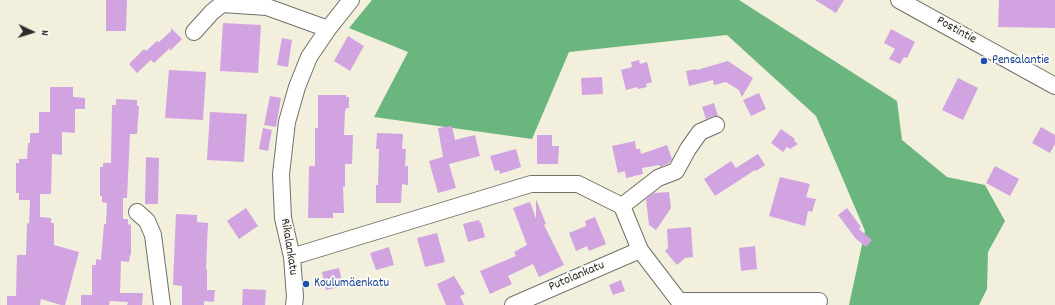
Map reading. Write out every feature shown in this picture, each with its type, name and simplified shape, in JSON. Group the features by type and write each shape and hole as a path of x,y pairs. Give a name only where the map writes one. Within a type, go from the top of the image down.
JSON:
{"street":[{"name":"Rikalankatu","path":"294,305 295,297 292,258 283,218 281,189 281,174 287,122 297,88 309,57 328,29 351,0"},
{"name":"Postintie","path":"899,0 926,7 1055,86"},
{"path":"194,32 212,12 222,4 267,7 328,29"},
{"path":"622,206 658,178 676,171 688,149 700,132 716,125"},
{"path":"292,258 531,184 578,184 622,206 640,250 680,301 819,301"},
{"path":"136,212 147,222 153,235 162,305"},
{"name":"Putolankatu","path":"513,305 640,250"}],"green space":[{"path":"372,0 739,0 897,101 902,140 947,177 985,185 1005,221 988,252 987,289 979,305 849,305 865,231 816,116 727,35 569,52 532,139 374,117 408,52 349,28"}],"building":[{"path":"106,0 127,0 126,31 106,31"},
{"path":"815,0 844,0 836,13"},
{"path":"999,0 1055,0 1055,28 998,27"},
{"path":"223,23 261,25 258,73 220,71"},
{"path":"171,28 182,39 170,51 170,48 154,63 151,60 137,73 129,64 144,49 146,51 157,41 159,42 171,31"},
{"path":"891,29 915,42 907,58 904,57 900,64 889,59 895,49 884,43"},
{"path":"348,36 364,46 350,71 334,61"},
{"path":"282,38 292,40 288,67 277,65"},
{"path":"639,60 640,64 647,62 652,82 646,84 647,87 638,89 637,87 626,90 621,70 632,67 631,62"},
{"path":"728,61 753,78 742,97 739,90 726,82 714,85 713,80 689,86 686,71 697,70"},
{"path":"169,70 206,72 203,120 165,118"},
{"path":"602,77 603,94 582,95 581,78"},
{"path":"958,78 978,88 963,120 942,110"},
{"path":"50,87 73,87 73,97 85,98 85,109 75,109 75,133 62,132 62,155 52,154 51,194 40,194 40,217 51,218 51,223 54,223 54,245 79,252 65,305 41,299 40,305 7,305 7,296 16,296 17,255 26,255 27,223 29,224 30,200 19,200 19,193 16,193 16,163 19,163 19,159 27,159 30,133 39,133 39,112 50,112"},
{"path":"759,93 766,109 751,116 743,100"},
{"path":"318,95 346,95 346,97 349,97 349,108 346,108 345,110 344,135 353,135 352,164 345,164 345,187 343,187 344,213 333,213 333,218 308,218 309,166 315,166 315,128 318,128"},
{"path":"270,96 281,98 276,127 264,125"},
{"path":"116,99 137,100 137,106 139,106 137,134 130,134 127,198 123,198 123,219 128,219 128,224 131,225 131,255 129,262 121,261 120,293 143,293 142,305 127,305 128,302 110,301 109,305 81,305 81,295 92,295 92,265 96,265 96,259 101,260 104,224 106,224 107,203 102,202 102,196 100,196 100,167 103,167 103,163 111,163 112,105 116,105"},
{"path":"714,103 718,116 713,116 706,119 702,107"},
{"path":"210,112 247,114 244,162 207,160"},
{"path":"452,126 455,140 475,135 480,156 449,164 456,188 438,193 429,161 443,157 438,128"},
{"path":"1041,127 1055,135 1055,144 1050,153 1032,143"},
{"path":"263,128 272,130 268,151 259,149"},
{"path":"781,129 795,139 794,141 798,144 790,149 787,147 783,152 771,143"},
{"path":"377,133 403,134 402,149 406,149 405,166 408,166 408,185 402,184 401,203 376,203 379,149 376,149"},
{"path":"537,135 552,135 552,146 559,146 558,164 537,164"},
{"path":"635,141 636,149 640,149 641,154 667,145 672,159 669,163 660,167 659,165 642,168 643,174 626,178 625,171 618,173 612,146"},
{"path":"516,149 521,167 500,174 499,170 495,171 490,156"},
{"path":"758,154 765,165 715,196 704,179 731,161 736,168"},
{"path":"146,157 159,158 158,204 145,204"},
{"path":"995,166 1019,179 1010,196 986,183"},
{"path":"780,177 810,184 806,197 816,199 812,212 808,211 805,226 769,216"},
{"path":"669,192 671,208 656,230 649,225 646,199 654,193"},
{"path":"536,199 546,224 544,225 564,265 539,277 533,264 508,276 512,284 490,294 480,271 516,256 514,252 527,245 513,208 530,202 536,219"},
{"path":"246,208 258,226 239,239 227,221"},
{"path":"847,208 861,227 859,229 872,240 866,247 856,239 838,215"},
{"path":"176,214 197,215 197,222 208,223 206,269 207,290 215,290 214,302 204,301 204,305 182,305 182,286 173,285"},
{"path":"595,217 606,244 589,251 587,246 576,251 569,233 586,226 585,221"},
{"path":"479,220 480,223 481,222 485,237 468,242 463,224"},
{"path":"691,227 693,257 685,258 677,265 665,251 668,248 667,229"},
{"path":"437,233 445,262 425,267 417,238"},
{"path":"755,246 757,269 741,271 739,248"},
{"path":"389,247 394,265 376,270 370,253"},
{"path":"339,268 343,286 326,290 322,272"},
{"path":"454,276 465,294 460,296 464,305 446,305 437,284"},
{"path":"621,280 625,291 613,295 609,285"},
{"path":"243,289 266,290 265,305 242,305"}],"place":[{"name":"Pensalantie","path":"984,61"},
{"name":"Koulumäenkatu","path":"306,284"}]}
